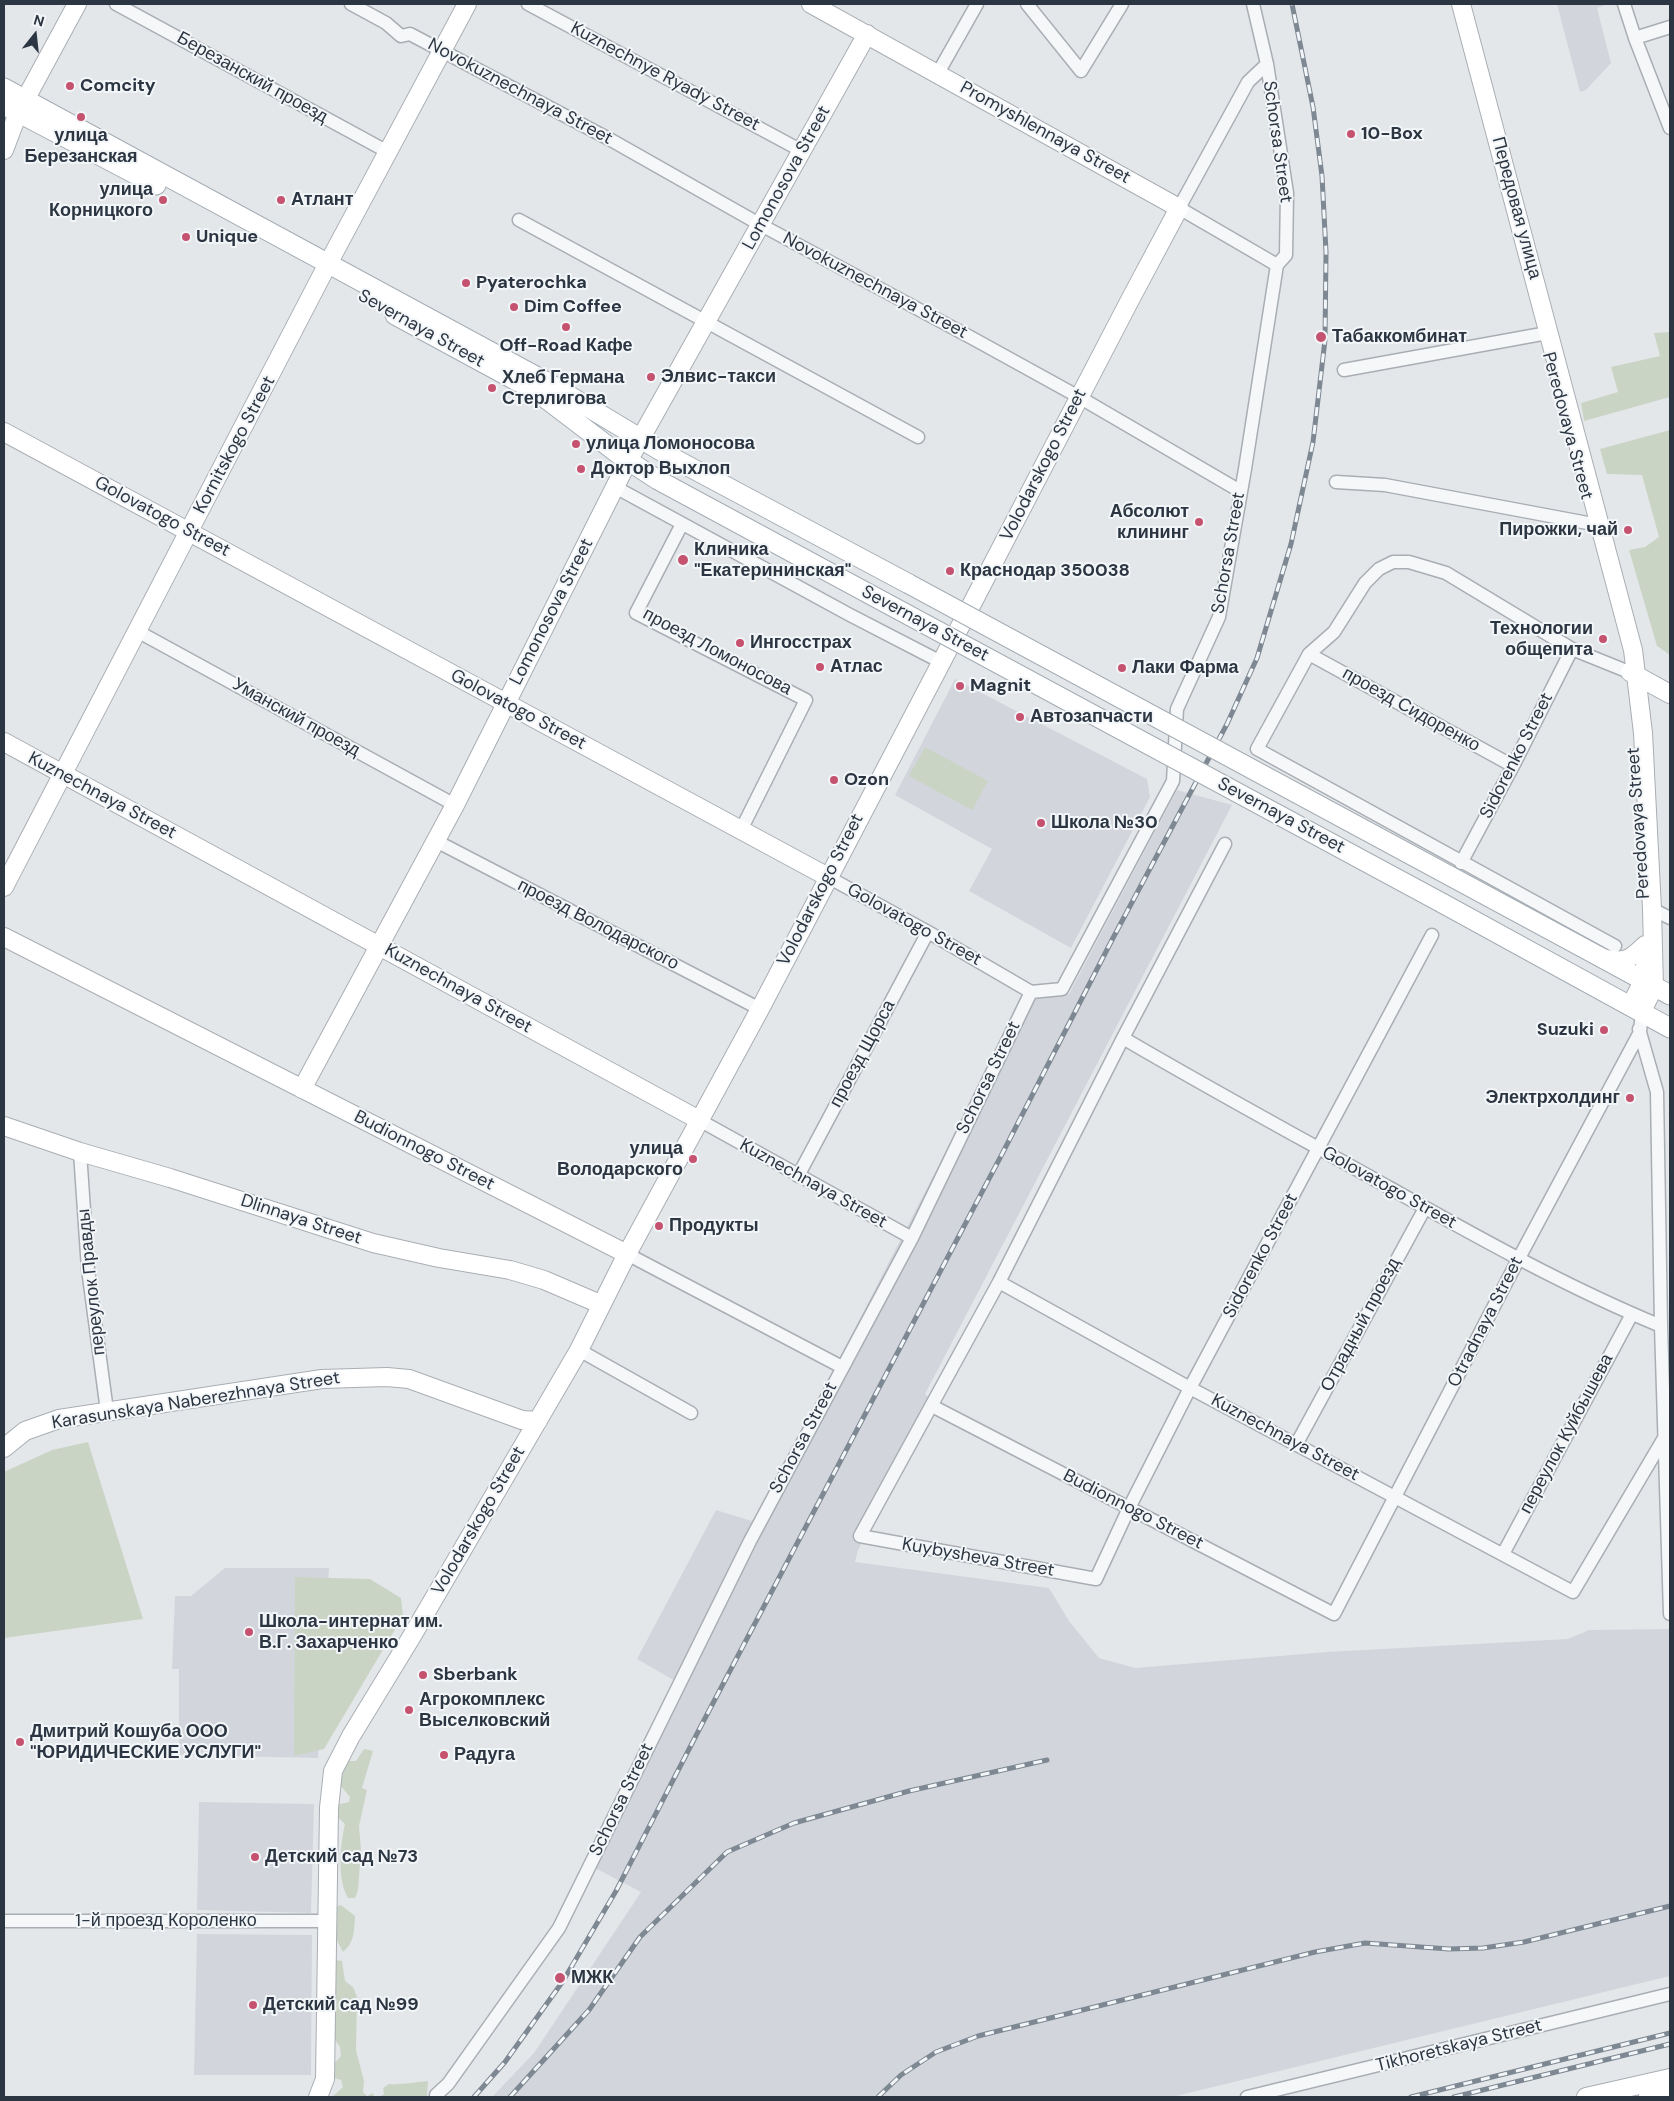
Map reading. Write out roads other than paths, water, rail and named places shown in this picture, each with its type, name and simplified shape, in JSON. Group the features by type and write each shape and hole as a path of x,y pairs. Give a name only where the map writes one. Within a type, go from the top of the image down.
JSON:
{"main road":[{"name":"Severnaya Street","path":"4,88 16,106 325,270 543,380 671,456 1609,952 1656,988"},
{"name":"Severnaya Street","path":"325,270 537,392 628,461 658,480 1590,982 1670,1028"}],"street":[{"path":"4,150 16,106 77,4"},
{"name":"Березанский проезд","path":"116,4 388,152"},
{"name":"Novokuznechnaya Street","path":"351,4 386,23 401,36 410,34 610,140 1079,397 1240,491"},
{"name":"Kornitskogo Street","path":"4,887 61,774 190,532 325,270 467,4"},
{"name":"Kuznechnye Ryady Street","path":"528,4 802,151"},
{"name":"Promyshlennaya Street","path":"811,4 938,73 1277,265"},
{"path":"938,73 977,4"},
{"path":"1028,4 1081,71 1122,4"},
{"name":"Schorsa Street","path":"436,2095 448,2084 559,1928 750,1541 912,1238 1031,992 1062,989 1172,782 1178,709 1219,617 1277,265 1286,255 1287,193 1267,64 1253,4"},
{"name":"Peredovaya Street","path":"1453,4 1642,709 1651,852 1656,988 1636,1008"},
{"name":"Передовая улица","path":"1461,4 1633,650 1634,679"},
{"path":"1624,4 1635,38 1670,128"},
{"path":"1635,38 1670,27"},
{"name":"Lomonosova Street","path":"302,1089 381,946 455,805 628,461 762,225 866,34"},
{"name":"Volodarskogo Street","path":"318,2097 325,2079 329,1808 333,1770 351,1736 538,1421 578,1350 600,1304 760,1009 1179,208 1248,82 1267,64"},
{"path":"519,220 918,437"},
{"path":"1344,370 1542,334"},
{"name":"Golovatogo Street","path":"4,432 828,877 1031,992"},
{"path":"1336,482 1385,485 1593,524"},
{"path":"615,487 850,615 941,662"},
{"name":"проезд Ломоносова","path":"682,524 636,613 806,700 741,830"},
{"path":"1645,945 1634,956 1619,962 1609,952 1461,863 1257,749 1308,654 1334,632 1365,583 1379,569 1393,562 1409,562 1446,573 1572,648 1634,679 1667,699"},
{"name":"Уманский проезд","path":"137,631 455,805"},
{"name":"Sidorenko Street","path":"1461,863 1513,766 1572,648"},
{"name":"проезд Сидоренко","path":"1308,654 1513,766"},
{"name":"Peredovaya Street","path":"1634,679 1645,945 1656,988"},
{"path":"1642,709 1648,701 1667,699"},
{"name":"Kuznechnaya Street","path":"4,742 381,946 912,1238"},
{"name":"проезд Володарского","path":"436,841 760,1009"},
{"path":"932,1406 999,1282 1123,1038 1225,844"},
{"path":"1652,909 1670,918"},
{"name":"проезд Щорса","path":"798,1176 928,932"},
{"name":"Sidorenko Street","path":"1096,1579 1129,1508 1190,1388 1432,935"},
{"name":"Budionnogo Street","path":"4,937 627,1254 842,1367"},
{"path":"1636,1008 1640,1032 1657,1092 1661,1326 1670,1614"},
{"name":"Otradnaya Street","path":"1334,1614 1519,1258 1640,1032"},
{"name":"Golovatogo Street","path":"1123,1038 1424,1208 1519,1258 1632,1314 1661,1326"},
{"path":"1657,1092 1670,1100"},
{"name":"Dlinnaya Street","path":"4,1126 80,1152 180,1181 373,1243 439,1258 510,1270 544,1280 600,1304"},
{"name":"переулок Правды","path":"80,1152 88,1269 107,1411"},
{"name":"Отрадный проезд","path":"1297,1443 1424,1208"},
{"name":"Kuznechnaya Street","path":"999,1282 1190,1388 1297,1443 1573,1592 1664,1438"},
{"name":"переулок Куйбышева","path":"1503,1554 1632,1314"},
{"path":"578,1350 691,1413"},
{"name":"Karasunskaya Naberezhnaya Street","path":"4,1448 25,1431 60,1419 322,1379 387,1376 409,1379 522,1420 538,1421"},
{"name":"Budionnogo Street","path":"932,1406 1334,1614"},
{"name":"Kuybysheva Street","path":"932,1406 860,1536 1096,1579"},
{"name":"1-й проезд Короленко","path":"4,1921 328,1921"},
{"name":"Tikhoretskaya Street","path":"1248,2097 1670,1994"},
{"path":"1586,2097 1670,2078"},
{"path":"306,2097 315,2091 325,2079"},
{"path":"1648,2097 1670,2092"}],"railway":[{"path":"474,2097 505,2062 563,1981 616,1891 1113,938 1227,724 1257,658 1291,544 1313,442 1325,340 1326,252 1322,176 1313,107 1292,4"},
{"path":"510,2097 589,2010 640,1937 727,1852 794,1823 909,1791 1047,1760"},
{"path":"878,2097 901,2075 936,2052 978,2036 1315,1952 1365,1943 1449,1949 1483,1948 1524,1942 1670,1906"},
{"path":"1411,2097 1670,2033"},
{"path":"1454,2097 1670,2044"}],"place":[{"name":"Comcity","path":"70,86"},
{"name":"улица Березанская","path":"81,117"},
{"name":"10-Box","path":"1351,134"},
{"name":"улица Корницкого","path":"163,200"},
{"name":"Атлант","path":"281,200"},
{"name":"Unique","path":"186,237"},
{"name":"Pyaterochka","path":"466,283"},
{"name":"Dim Coffee","path":"514,307"},
{"name":"Off-Road Кафе","path":"566,327"},
{"name":"Табаккомбинат","path":"1321,337"},
{"name":"Элвис-такси","path":"651,377"},
{"name":"Хлеб Германа Стерлигова","path":"492,388"},
{"name":"улица Ломоносова","path":"576,444"},
{"name":"Доктор Выхлоп","path":"581,469"},
{"name":"Абсолют клининг","path":"1199,522"},
{"name":"Пирожки, чай","path":"1628,530"},
{"name":"Клиника \"Екатерининская\"","path":"683,560"},
{"name":"Краснодар 350038","path":"950,571"},
{"name":"Технологии общепита","path":"1603,639"},
{"name":"Ингосстрах","path":"740,643"},
{"name":"Атлас","path":"820,667"},
{"name":"Лаки Фарма","path":"1122,668"},
{"name":"Magnit","path":"960,686"},
{"name":"Автозапчасти","path":"1020,717"},
{"name":"Ozon","path":"834,780"},
{"name":"Школа №30","path":"1041,823"},
{"name":"Suzuki","path":"1604,1030"},
{"name":"Электрхолдинг","path":"1630,1098"},
{"name":"улица Володарского","path":"693,1159"},
{"name":"Продукты","path":"659,1226"},
{"name":"Школа-интернат им. В.Г. Захарченко","path":"249,1632"},
{"name":"Sberbank","path":"423,1675"},
{"name":"Агрокомплекс Выселковский","path":"409,1710"},
{"name":"Дмитрий Кошуба ООО \"ЮРИДИЧЕСКИЕ УСЛУГИ\"","path":"20,1742"},
{"name":"Радуга","path":"444,1755"},
{"name":"Детский сад №73","path":"255,1857"},
{"name":"МЖК","path":"560,1978"},
{"name":"Детский сад №99","path":"253,2005"}]}
